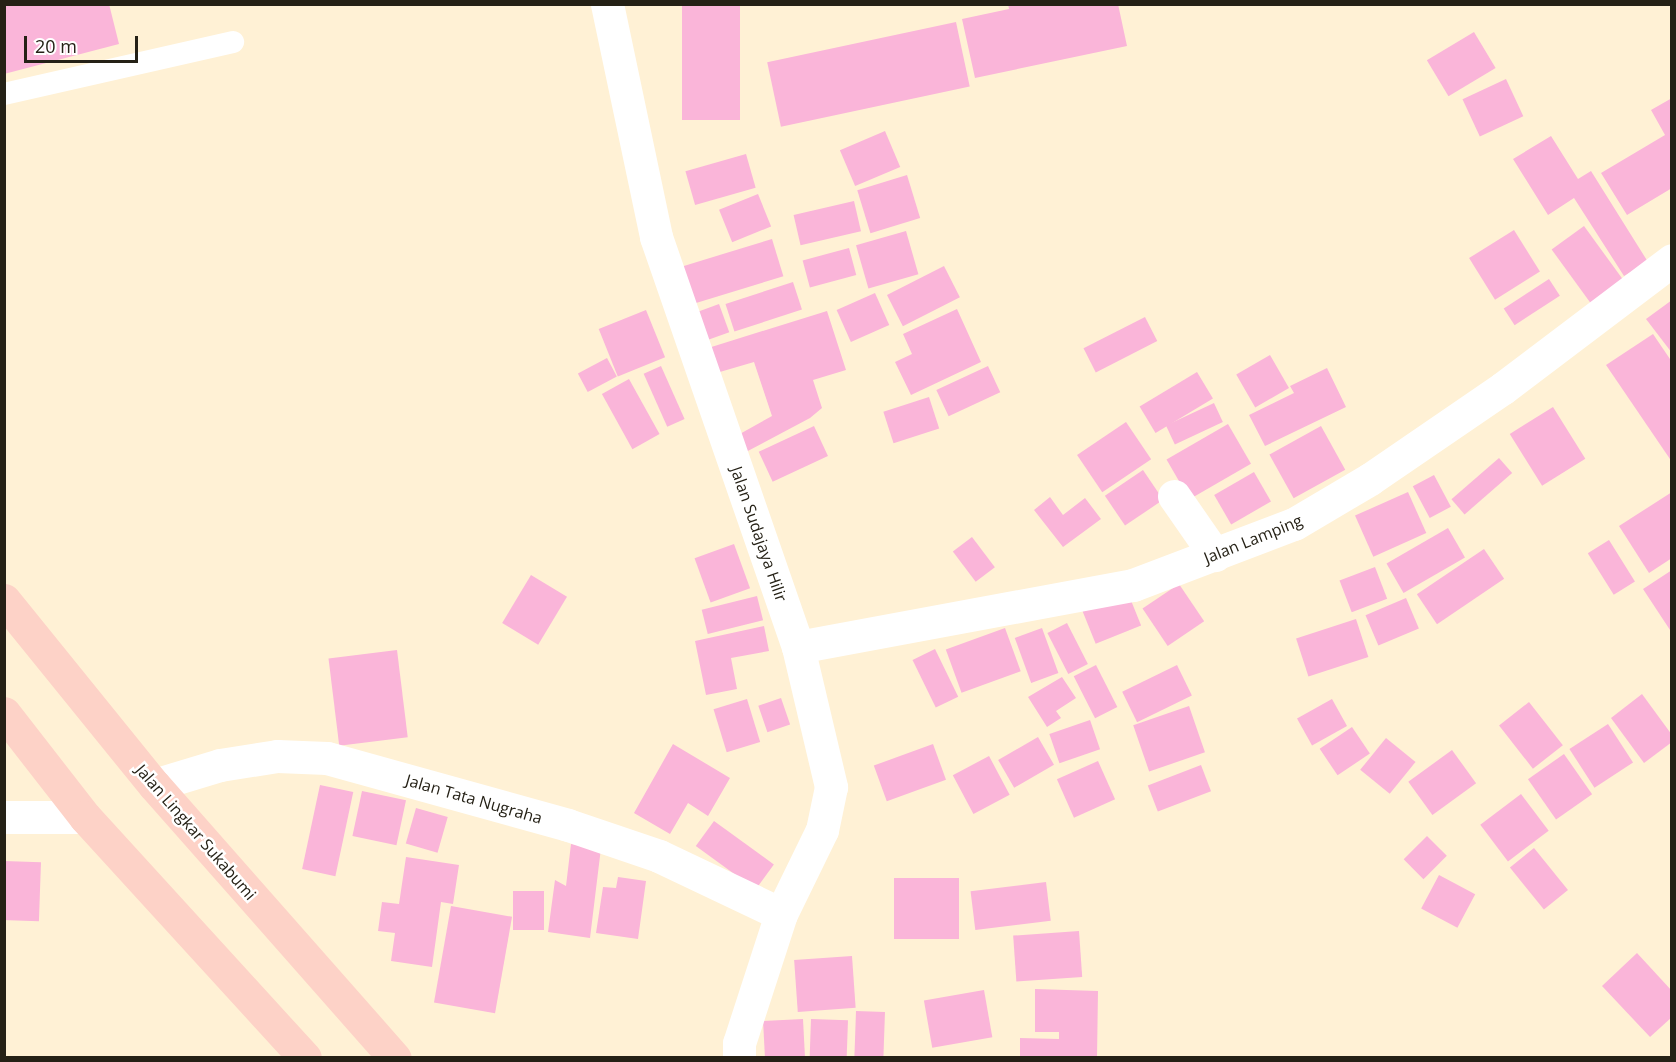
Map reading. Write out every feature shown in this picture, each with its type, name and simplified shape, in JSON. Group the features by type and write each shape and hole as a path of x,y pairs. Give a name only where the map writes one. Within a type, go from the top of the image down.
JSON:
{"main road":[{"name":"Jalan Lingkar Sukabumi","path":"4,600 154,785 394,1058"},
{"path":"4,713 85,817 305,1058"}],"street":[{"name":"Jalan Sudajaya Hilir","path":"607,4 656,237 798,647 831,787 822,830 781,914 739,1043 739,1058"},
{"name":"Jalan Lamping","path":"798,647 1133,585 1294,524 1371,479 1503,388 1671,260"},
{"path":"1174,496 1215,555"},
{"name":"Jalan Tata Nugraha","path":"154,785 220,765 277,756 327,758 568,825 659,856 781,914"},
{"path":"4,817 85,817"}],"lane":[{"path":"4,94 233,42"}],"building":[{"path":"4,4 109,4 119,44 4,74"},
{"path":"682,4 740,4 740,120 682,120"},
{"path":"1008,4 1118,4 1127,46 975,78 962,19 1009,9"},
{"path":"956,22 970,87 781,127 767,62"},
{"path":"1474,32 1496,68 1448,96 1427,60"},
{"path":"1506,79 1523,116 1480,136 1462,99"},
{"path":"1672,98 1672,188 1627,215 1601,173 1665,135 1651,110"},
{"path":"885,131 900,167 855,186 840,150"},
{"path":"1551,136 1578,179 1591,171 1648,262 1624,276 1574,198 1548,215 1513,159"},
{"path":"746,154 756,188 695,205 685,171"},
{"path":"907,175 920,218 870,233 857,190"},
{"path":"758,194 771,226 732,242 719,210"},
{"path":"854,201 861,231 801,245 794,215"},
{"path":"1584,226 1625,282 1592,305 1552,250"},
{"path":"1514,230 1540,272 1495,300 1469,258"},
{"path":"906,231 918,274 868,289 856,245"},
{"path":"772,239 783,276 689,305 677,268"},
{"path":"849,248 856,275 810,287 803,260"},
{"path":"944,266 960,297 903,326 887,295"},
{"path":"1549,279 1560,296 1515,325 1504,308"},
{"path":"793,282 802,310 734,332 725,304"},
{"path":"875,293 889,325 851,342 837,310"},
{"path":"1672,300 1672,353 1646,319"},
{"path":"719,304 729,332 702,342 692,314"},
{"path":"957,309 981,362 911,395 895,362 912,354 903,334"},
{"path":"646,310 665,357 618,376 599,329"},
{"path":"827,311 846,370 813,380 822,408 810,418 744,453 738,435 772,416 754,362 713,374 705,349"},
{"path":"1145,317 1157,341 1096,372 1084,348"},
{"path":"1653,334 1672,362 1672,462 1606,365"},
{"path":"1270,355 1289,388 1255,407 1236,374"},
{"path":"607,358 617,377 588,392 578,373"},
{"path":"661,366 685,419 667,427 644,374"},
{"path":"988,366 1000,392 949,416 936,390"},
{"path":"1327,368 1346,407 1265,446 1249,415 1294,393 1290,386"},
{"path":"1197,372 1213,399 1156,433 1140,407"},
{"path":"629,379 660,434 632,449 602,394"},
{"path":"929,397 939,428 894,443 883,412"},
{"path":"1214,403 1223,422 1175,444 1166,425"},
{"path":"1553,407 1585,459 1542,486 1510,434"},
{"path":"1126,422 1151,459 1102,492 1077,455"},
{"path":"1228,424 1251,464 1190,499 1167,460"},
{"path":"814,426 828,456 773,482 759,452"},
{"path":"1321,426 1345,470 1294,498 1269,455"},
{"path":"1499,458 1512,473 1465,514 1451,499"},
{"path":"1143,470 1163,500 1125,526 1105,496"},
{"path":"1254,472 1271,501 1231,524 1214,495"},
{"path":"1434,475 1451,507 1430,518 1413,486"},
{"path":"1408,492 1426,533 1373,557 1355,516"},
{"path":"1672,492 1672,558 1649,573 1619,526"},
{"path":"1050,497 1063,515 1085,498 1101,519 1063,547 1034,510"},
{"path":"1448,528 1465,557 1404,593 1387,564"},
{"path":"972,537 995,567 976,582 953,551"},
{"path":"1609,540 1635,582 1614,595 1588,553"},
{"path":"734,544 750,588 711,603 695,558"},
{"path":"1484,549 1504,579 1437,624 1417,594"},
{"path":"1375,567 1387,599 1352,612 1340,581"},
{"path":"1672,570 1672,633 1643,589"},
{"path":"531,575 567,597 538,645 502,623"},
{"path":"1179,584 1204,621 1168,646 1143,609"},
{"path":"1128,593 1141,625 1096,644 1083,611"},
{"path":"757,596 763,620 708,634 702,610"},
{"path":"1406,598 1419,628 1378,646 1365,615"},
{"path":"1356,619 1368,657 1308,677 1296,638"},
{"path":"1067,623 1088,664 1068,674 1047,633"},
{"path":"764,626 769,651 731,658 737,689 706,695 695,641"},
{"path":"1005,628 1021,671 962,693 946,650"},
{"path":"1042,628 1058,673 1031,683 1015,638"},
{"path":"935,649 958,697 936,708 913,660"},
{"path":"397,650 408,737 339,746 329,658"},
{"path":"1096,665 1117,707 1095,718 1074,676"},
{"path":"1177,665 1192,696 1137,722 1122,692"},
{"path":"1062,677 1076,698 1056,711 1061,718 1047,727 1028,697"},
{"path":"1642,694 1672,735 1672,742 1644,763 1611,718"},
{"path":"781,698 790,724 767,732 758,706"},
{"path":"747,699 760,742 727,752 714,709"},
{"path":"1332,699 1347,726 1312,746 1297,718"},
{"path":"1529,702 1563,745 1533,769 1499,725"},
{"path":"1189,706 1205,752 1149,772 1133,725"},
{"path":"1090,720 1100,749 1059,763 1049,734"},
{"path":"1608,724 1633,763 1594,788 1569,749"},
{"path":"1352,727 1370,754 1338,775 1320,749"},
{"path":"1038,737 1054,765 1014,788 998,760"},
{"path":"1386,738 1416,762 1390,794 1360,770"},
{"path":"673,744 730,778 708,816 688,803 670,834 634,813"},
{"path":"933,744 946,780 887,801 874,766"},
{"path":"1452,750 1476,783 1432,815 1408,782"},
{"path":"1564,754 1592,794 1556,819 1528,779"},
{"path":"989,756 1010,795 973,814 953,775"},
{"path":"1098,761 1115,799 1074,818 1057,779"},
{"path":"1201,765 1211,791 1158,812 1148,785"},
{"path":"320,785 353,792 335,876 302,869"},
{"path":"362,791 406,800 396,845 352,836"},
{"path":"1521,794 1549,831 1508,861 1480,825"},
{"path":"416,808 448,817 438,853 406,844"},
{"path":"714,821 774,864 756,890 696,846"},
{"path":"1427,836 1447,856 1423,879 1404,859"},
{"path":"571,844 601,848 590,938 548,932 555,880 566,886"},
{"path":"1534,848 1568,890 1544,909 1510,868"},
{"path":"406,857 459,865 453,904 441,902 432,967 391,961 395,933 378,931 382,902 399,904"},
{"path":"4,861 41,862 39,921 4,920"},
{"path":"1439,875 1475,894 1457,928 1421,909"},
{"path":"618,877 646,881 638,939 596,933 603,887 616,888"},
{"path":"894,878 959,878 959,939 894,939"},
{"path":"1046,882 1051,921 975,930 971,891"},
{"path":"513,891 544,891 544,930 513,930"},
{"path":"451,906 512,917 495,1013 434,1003"},
{"path":"1079,931 1082,977 1016,981 1013,936"},
{"path":"1637,953 1672,991 1672,1017 1650,1037 1602,986"},
{"path":"852,956 856,1008 798,1012 794,960"},
{"path":"1035,989 1098,991 1097,1058 1020,1058 1020,1038 1059,1039 1059,1032 1035,1032"},
{"path":"984,990 992,1037 932,1048 924,1001"},
{"path":"856,1011 885,1012 883,1058 854,1058"},
{"path":"803,1019 805,1058 765,1058 763,1021"},
{"path":"811,1019 848,1020 847,1058 810,1058"}]}
